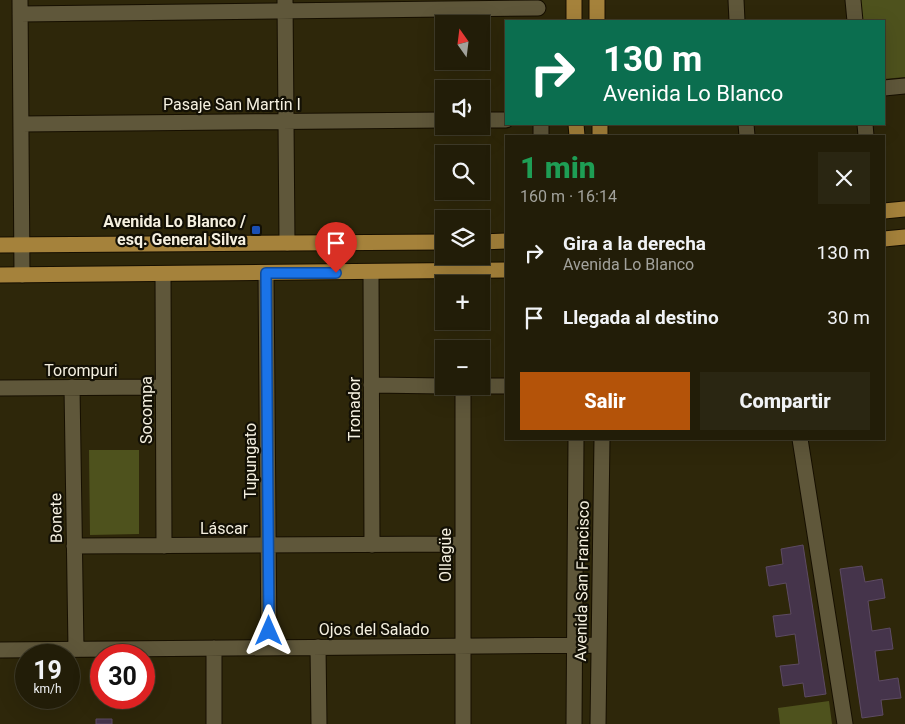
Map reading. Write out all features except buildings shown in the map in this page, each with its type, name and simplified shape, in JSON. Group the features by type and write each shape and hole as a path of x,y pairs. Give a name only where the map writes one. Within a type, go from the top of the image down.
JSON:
{"main road":[{"path":"574,0 574,20"},
{"path":"597,0 598,20"},
{"path":"885,211 905,209"},
{"path":"885,239 905,237"},
{"path":"490,242 505,241"},
{"path":"0,246 435,242"},
{"path":"0,275 505,270"}],"street":[{"path":"736,0 738,20"},
{"path":"853,0 855,20"},
{"path":"285,5 287,243"},
{"path":"22,275 20,7 285,5 538,10"},
{"path":"885,88 905,86"},
{"name":"Pasaje San Martín I","path":"21,124 435,120"},
{"path":"490,120 505,120"},
{"name":"Tronador","path":"371,272 372,545"},
{"name":"Tupungato","path":"266,273 269,648"},
{"name":"Socompa","path":"163,274 164,546"},
{"path":"371,385 435,386"},
{"path":"490,386 505,386"},
{"name":"Bonete","path":"72,387 76,644"},
{"name":"Torompuri","path":"0,388 163,387"},
{"name":"Ollagüe","path":"463,395 463,724"},
{"name":"Avenida San Francisco","path":"574,724 576,440"},
{"name":"Avenida San Francisco","path":"598,724 602,440"},
{"path":"800,440 844,724"},
{"name":"Láscar","path":"74,546 463,544"},
{"name":"Ojos del Salado","path":"80,649 599,645"},
{"path":"318,647 318,724"},
{"path":"214,648 214,724"},
{"name":"Ojos del Salado","path":"0,650 15,650"}],"green space":[{"path":"859,0 905,0 905,77 885,79 885,20 861,20"},
{"path":"89,450 139,450 139,534 90,535"},
{"path":"829,701 832,724 780,724 778,708"}],"place":[{"name":"Avenida Lo Blanco / esq. General Silva","path":"256,230"}],"route":[{"path":"269,631 266,273 336,273"}]}
